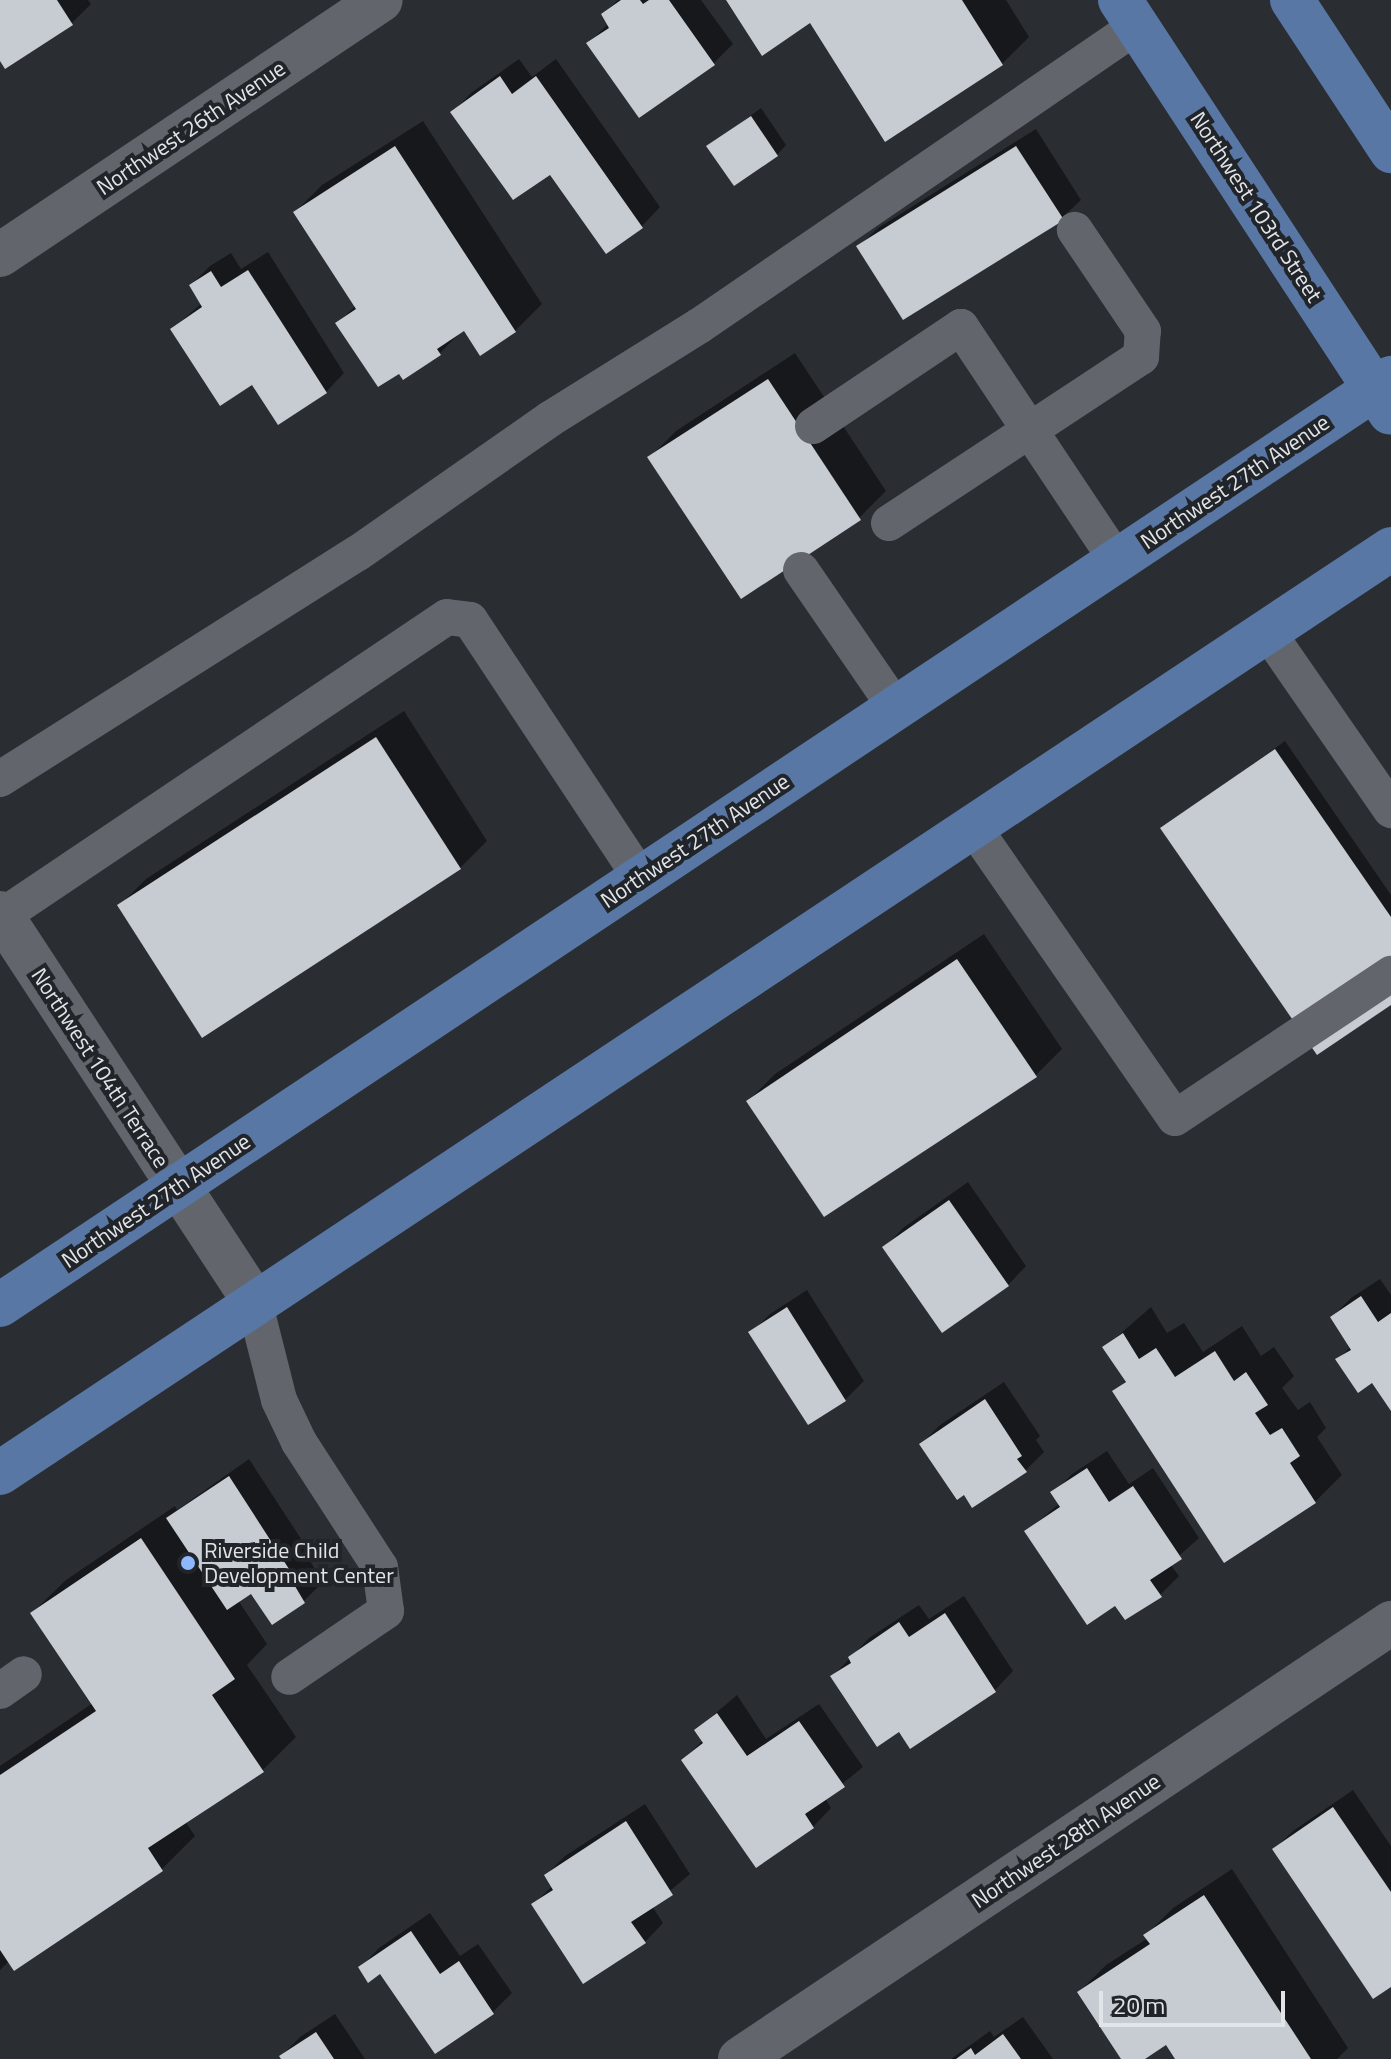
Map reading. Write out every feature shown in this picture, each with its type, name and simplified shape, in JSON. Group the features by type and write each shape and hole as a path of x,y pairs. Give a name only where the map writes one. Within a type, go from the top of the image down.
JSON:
{"main road":[{"path":"1305,5 1391,151"},
{"name":"Northwest 103rd Street","path":"1129,13 1386,393"},
{"name":"Northwest 27th Avenue","path":"0,1305 1117,561 1386,393"},
{"path":"0,1473 254,1301 1391,549"}],"street":[{"name":"Northwest 26th Avenue","path":"0,255 381,0"},
{"name":"Northwest 104th Terrace","path":"1,915 254,1301"},
{"name":"Northwest 28th Avenue","path":"740,2059 1391,1623"}],"lane":[{"path":"0,779 47,753 358,553 550,419 699,326 1129,13"},
{"path":"889,523 1141,357 1143,331 1075,230"},
{"path":"813,426 961,327 1117,561"},
{"path":"801,570 896,708"},
{"path":"1,915 447,617 470,620 640,877"},
{"path":"1267,631 1386,791"},
{"path":"972,825 1175,1118 1391,974"},
{"path":"254,1301 279,1400 299,1442 380,1567 386,1611 289,1677"}],"building":[{"path":"0,0 57,0 73,25 5,69 0,61"},
{"path":"621,0 640,0 643,4 649,0 669,0 715,65 639,118 586,43 609,28 601,14"},
{"path":"726,0 962,0 1003,65 885,142 810,23 762,56"},
{"path":"500,76 512,94 536,76 643,228 606,254 550,175 513,200 450,112"},
{"path":"751,116 778,156 734,186 706,146"},
{"path":"395,146 516,332 480,356 464,331 437,349 441,355 403,380 399,374 378,387 335,323 356,309 293,212"},
{"path":"1016,146 1064,220 903,320 856,246"},
{"path":"248,270 327,393 278,425 252,385 220,406 170,329 202,307 189,285 211,271 221,287"},
{"path":"768,379 861,520 741,599 647,457"},
{"path":"376,737 461,869 202,1038 117,905"},
{"path":"1275,749 1391,917 1391,1005 1317,1055 1160,828"},
{"path":"957,959 1037,1077 824,1217 746,1101"},
{"path":"949,1200 1009,1286 942,1333 882,1247"},
{"path":"1361,1296 1378,1322 1391,1313 1391,1411 1372,1383 1358,1393 1335,1359 1351,1350 1330,1317"},
{"path":"787,1307 846,1401 808,1425 748,1332"},
{"path":"1123,1333 1139,1359 1156,1348 1175,1377 1215,1351 1234,1381 1246,1372 1268,1405 1255,1413 1270,1435 1282,1428 1300,1456 1290,1463 1316,1503 1224,1563 1112,1391 1126,1382 1102,1347"},
{"path":"985,1399 1022,1456 1017,1459 1027,1472 972,1508 964,1495 957,1500 919,1444"},
{"path":"1087,1468 1109,1502 1133,1486 1182,1559 1150,1580 1162,1597 1125,1620 1115,1606 1087,1625 1024,1531 1060,1507 1050,1492"},
{"path":"229,1476 289,1569 286,1571 305,1603 272,1625 251,1594 227,1610 166,1518"},
{"path":"141,1538 235,1679 212,1695 264,1772 148,1848 163,1871 14,1971 0,1950 0,1775 96,1711 30,1613"},
{"path":"945,1613 996,1692 910,1749 899,1732 877,1747 830,1676 851,1663 848,1657 899,1622 909,1637"},
{"path":"717,1713 747,1756 799,1721 845,1787 805,1814 814,1828 756,1868 681,1760 703,1743 694,1730"},
{"path":"1333,1807 1391,1892 1391,1987 1373,1999 1272,1849"},
{"path":"626,1821 673,1895 631,1922 646,1943 583,1984 531,1904 553,1890 544,1875"},
{"path":"1204,1895 1311,2059 1175,2059 1166,2045 1145,2059 1121,2059 1077,1992 1150,1944 1143,1935"},
{"path":"411,1931 440,1974 459,1961 494,2014 435,2054 380,1974 368,1983 358,1967"},
{"path":"316,2032 334,2059 281,2059 279,2056"},
{"path":"1003,2034 1021,2059 956,2059 971,2048 975,2055"}],"place":[{"name":"Riverside Child Development Center","path":"188,1563"}]}
